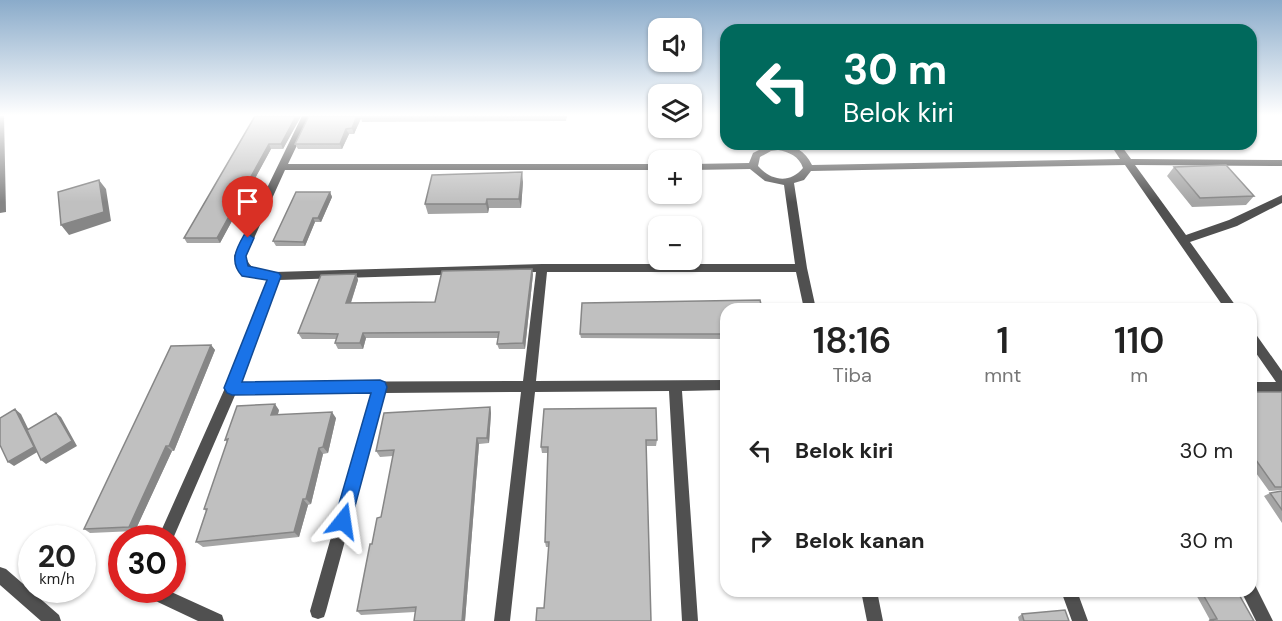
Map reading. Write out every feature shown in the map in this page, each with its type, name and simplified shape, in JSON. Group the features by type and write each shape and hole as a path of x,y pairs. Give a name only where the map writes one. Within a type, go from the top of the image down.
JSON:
{"street":[{"path":"292,145 240,256 242,268 246,272 275,276 542,268 801,268"},
{"path":"753,166 756,155 761,150"},
{"path":"702,166 753,166 764,177 772,181 789,181 800,178 808,168 807,162 792,150"},
{"path":"1119,150 1228,303"},
{"path":"808,168 1127,162 1282,163"},
{"path":"281,167 648,167"},
{"path":"789,181 801,268 809,303"},
{"path":"1184,240 1233,223 1282,199"},
{"path":"502,621 542,268"},
{"path":"172,525 232,388 275,276"},
{"path":"1257,345 1282,381"},
{"path":"675,385 690,621"},
{"path":"232,388 720,385"},
{"path":"318,611 380,387"},
{"path":"1257,388 1282,388"},
{"path":"0,575 53,621"},
{"path":"870,597 875,621"},
{"path":"1071,597 1080,621"},
{"path":"1252,597 1265,621"},
{"path":"178,603 216,621"}],"building":[{"path":"238,145 268,145 217,238 184,238"},
{"path":"1226,165 1254,196 1200,198 1174,167"},
{"path":"522,172 519,199 487,199 486,204 425,204 432,175"},
{"path":"99,180 104,212 61,225 58,192"},
{"path":"296,192 330,192 318,218 313,218 303,242 273,241"},
{"path":"532,269 523,343 497,344 499,332 363,333 360,343 335,343 338,334 298,333 321,275 356,274 346,303 435,302 442,271"},
{"path":"760,300 761,303 720,303 720,334 580,334 582,303"},
{"path":"211,345 169,446 166,446 130,525 108,525 108,528 96,528 96,525 86,525 171,346"},
{"path":"1257,392 1282,392 1282,487 1275,487 1257,462"},
{"path":"275,404 271,415 332,412 323,447 319,448 306,499 303,499 294,532 196,542 207,509 204,509 237,406"},
{"path":"490,407 487,438 477,438 462,621 414,621 416,607 357,611 370,544 372,544 377,518 381,517 394,450 376,451 384,413"},
{"path":"656,408 657,440 646,440 651,621 536,621 537,608 544,608 549,542 545,542 548,447 541,447 544,409"},
{"path":"15,409 34,447 8,462 0,445 0,418"},
{"path":"56,413 72,441 41,460 27,430"},
{"path":"1282,491 1282,510 1270,493"},
{"path":"1204,597 1240,597 1254,621 1210,621 1217,619"},
{"path":"1065,610 1069,621 1024,621 1022,614"}],"route":[{"path":"248,238 240,256 242,268 246,272 275,276 232,388 380,387 343,521"}]}
